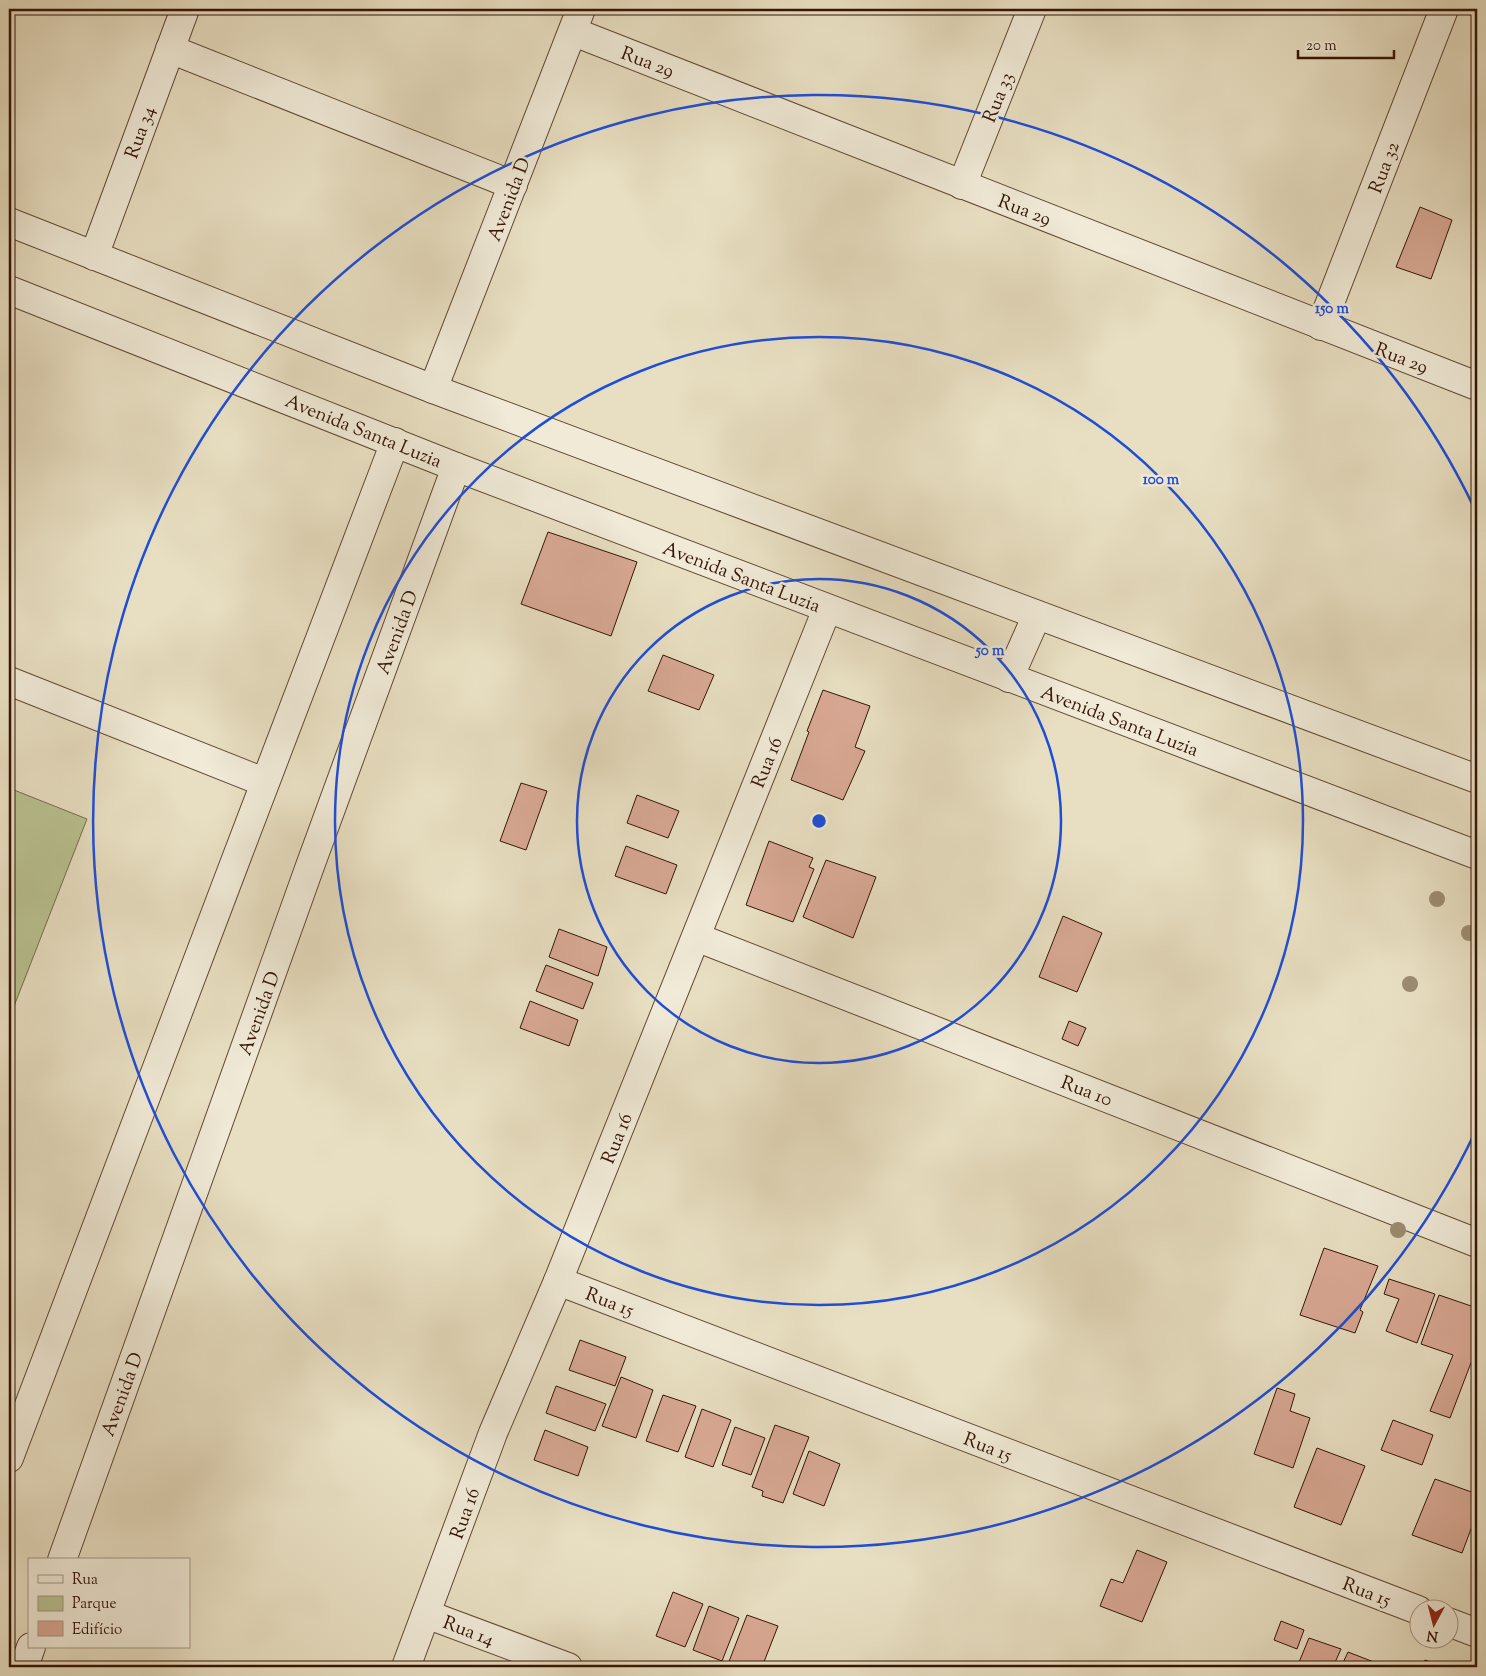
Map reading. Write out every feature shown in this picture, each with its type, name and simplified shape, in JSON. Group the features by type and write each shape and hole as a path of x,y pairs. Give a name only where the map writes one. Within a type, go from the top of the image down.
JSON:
{"street":[{"name":"Rua 34","path":"94,256 185,9"},
{"name":"Rua 33","path":"962,185 1032,9"},
{"name":"Rua 32","path":"1321,326 1444,9"},
{"name":"Rua 29","path":"577,20 962,185 1477,386"},
{"name":"Avenida D","path":"433,389 577,20"},
{"path":"170,48 513,185"},
{"path":"9,222 433,389 1477,779"},
{"name":"Avenida Santa Luzia","path":"9,290 456,467 1477,855"},
{"path":"9,1458 264,782 395,442"},
{"name":"Avenida D","path":"63,1558 310,866 456,467"},
{"name":"Rua 16","path":"406,1667 493,1433 558,1281 827,609"},
{"path":"1009,678 1037,615"},
{"path":"9,681 264,782"},
{"name":"Rua 10","path":"696,937 1477,1243"},
{"name":"Rua 15","path":"558,1281 1408,1606"},
{"name":"Rua 14","path":"426,1614 568,1667"},
{"path":"1458,1626 1477,1633"},
{"path":"24,1667 31,1648"}],"green space":[{"path":"9,788 87,819 9,1019"}],"building":[{"path":"1420,207 1452,220 1431,279 1396,267"},
{"path":"548,532 637,562 611,636 521,604"},
{"path":"663,655 714,675 699,710 648,691"},
{"path":"823,690 870,706 855,747 865,751 843,800 791,780"},
{"path":"521,783 547,791 526,850 500,841"},
{"path":"637,795 679,811 668,838 627,823"},
{"path":"769,841 813,858 809,867 814,869 793,922 746,905"},
{"path":"626,846 677,865 666,894 615,876"},
{"path":"826,860 876,877 853,938 803,917"},
{"path":"1063,916 1102,933 1077,992 1039,977"},
{"path":"559,929 607,947 598,976 549,957"},
{"path":"546,965 593,983 583,1009 536,991"},
{"path":"530,1001 578,1020 569,1046 520,1028"},
{"path":"1069,1021 1086,1028 1078,1046 1062,1039"},
{"path":"1324,1248 1378,1266 1360,1310 1363,1312 1355,1333 1300,1315"},
{"path":"1389,1279 1435,1294 1417,1343 1386,1331 1399,1299 1384,1294"},
{"path":"1439,1295 1477,1308 1477,1347 1450,1418 1430,1411 1453,1355 1421,1344"},
{"path":"580,1340 626,1357 615,1386 569,1370"},
{"path":"621,1377 653,1390 636,1438 602,1426"},
{"path":"556,1386 606,1404 595,1431 546,1413"},
{"path":"1277,1388 1295,1394 1290,1411 1310,1418 1293,1468 1254,1454"},
{"path":"663,1395 696,1406 678,1452 646,1441"},
{"path":"702,1409 731,1420 713,1467 685,1457"},
{"path":"1393,1420 1433,1435 1422,1465 1381,1450"},
{"path":"775,1425 809,1437 783,1503 762,1496 763,1491 752,1487"},
{"path":"735,1427 765,1438 751,1475 722,1465"},
{"path":"545,1430 588,1447 578,1476 534,1460"},
{"path":"1317,1448 1365,1466 1341,1525 1294,1507"},
{"path":"809,1451 840,1464 824,1506 793,1494"},
{"path":"1435,1479 1477,1494 1477,1513 1462,1553 1412,1535"},
{"path":"1137,1550 1167,1562 1142,1622 1100,1606 1111,1579 1123,1583"},
{"path":"673,1592 703,1604 685,1647 656,1636"},
{"path":"709,1606 739,1618 722,1661 693,1650"},
{"path":"747,1615 778,1626 762,1667 737,1667 728,1664"},
{"path":"1281,1621 1304,1630 1297,1649 1274,1640"},
{"path":"1309,1638 1341,1649 1333,1667 1297,1667"},
{"path":"1348,1652 1379,1664 1378,1667 1341,1667"},
{"path":"1425,1660 1445,1667 1422,1667"}]}
